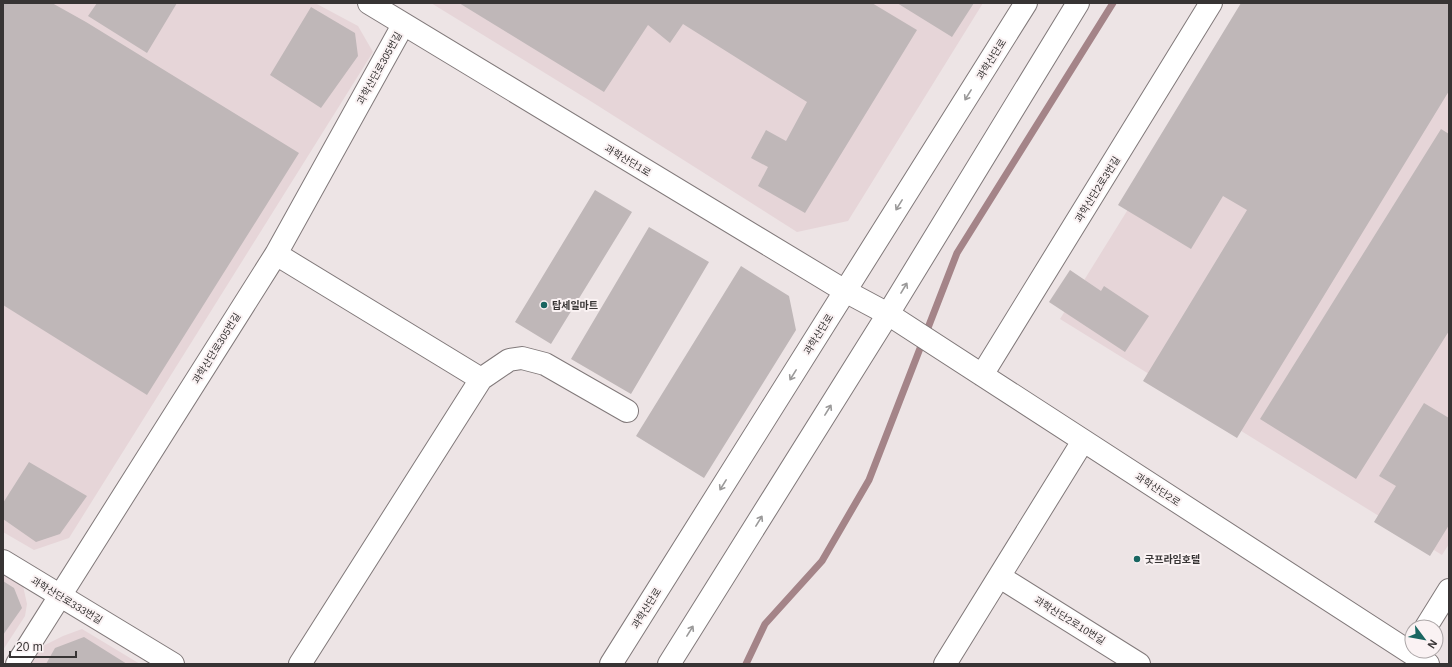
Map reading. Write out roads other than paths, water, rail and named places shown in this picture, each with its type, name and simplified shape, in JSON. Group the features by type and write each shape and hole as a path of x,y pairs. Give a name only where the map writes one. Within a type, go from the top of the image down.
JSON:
{"street":[{"name":"과학산단1로","path":"369,3 403,25 845,291 888,314"},
{"name":"과학산단로","path":"611,664 1026,3"},
{"path":"669,664 888,314 1078,3"},
{"name":"과학산단2로3번길","path":"982,376 1211,3"},
{"name":"과학산단로305번길","path":"16,664 276,254 403,25"},
{"path":"276,254 481,379"},
{"name":"과학산단2로","path":"888,314 1404,652"},
{"path":"300,664 481,379 509,360 522,358 545,364 627,411"},
{"path":"945,664 1083,441"},
{"name":"과학산단로333번길","path":"3,561 173,664"},
{"name":"과학산단2로10번길","path":"1000,577 1139,664"},
{"path":"1431,619 1449,590"}],"waterway":[{"path":"746,664 765,624 822,561 869,480 957,253 1113,3"}],"place":[{"name":"탑세일마트","path":"544,305"},
{"name":"굿프라임호텔","path":"1137,559"}]}
